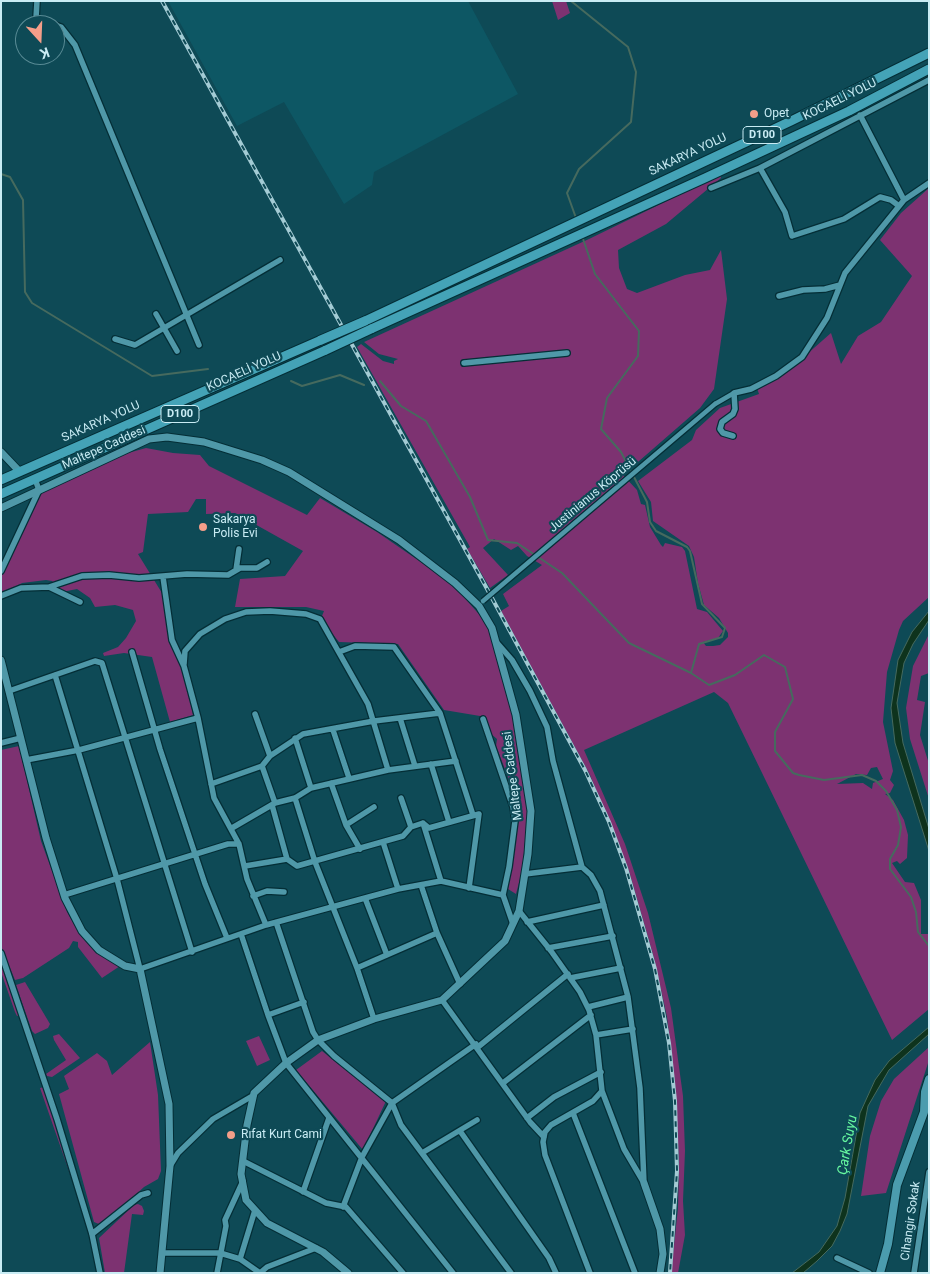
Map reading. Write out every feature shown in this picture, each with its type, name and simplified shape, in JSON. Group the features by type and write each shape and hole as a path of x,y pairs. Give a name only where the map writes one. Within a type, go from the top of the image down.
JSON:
{"highway":[{"name":"SAKARYA YOLU","path":"1,480 365,321 929,53"},
{"name":"KOCAELİ YOLU","path":"1,495 599,227 928,74"}],"main road":[{"path":"926,1108 929,1079"},
{"path":"880,1273 888,1244 897,1186 929,1096"}],"street":[{"path":"36,15 37,1"},
{"path":"65,32 75,45 199,345"},
{"path":"711,188 760,168 860,115 928,74"},
{"path":"860,115 904,200"},
{"path":"760,168 784,212 792,236 844,219 880,197 891,200 899,206"},
{"path":"733,436 723,433 720,428 722,422 733,414 735,409 734,394 751,389 776,376 802,357 828,318 845,273 904,200 929,184"},
{"path":"115,339 135,345 280,260"},
{"path":"779,296 803,290 825,289 840,285"},
{"path":"156,314 177,351"},
{"path":"464,363 567,353"},
{"name":"Justinianus Köprüsü","path":"481,604 715,404 734,394"},
{"name":"Maltepe Caddesi","path":"1,508 149,439 167,437 204,442 262,460 289,472 334,498 421,556 481,604 492,628 498,644 516,715 531,811 525,874 519,911 505,941 442,1000 374,1019 318,1040 286,1063 254,1095"},
{"path":"1,452 20,471"},
{"path":"1,571 39,490 34,479"},
{"path":"236,570 239,549"},
{"path":"1,596 22,588 49,587 82,576 163,577 187,574 228,575 236,570 257,568 268,562"},
{"path":"163,577 172,640 184,666 198,718 211,784 219,809 232,828 239,844 247,880 266,925"},
{"path":"49,587 80,602"},
{"path":"184,666 185,651 200,634 225,619 246,612 297,613 320,619 368,704 388,770"},
{"path":"498,644 512,660 547,726 553,761 582,867 590,875 600,891 613,936 628,996 633,1029 640,1088 644,1183"},
{"path":"339,652 355,646 394,647 440,713 473,814"},
{"path":"132,652 154,731 195,855 227,938"},
{"path":"1,660 20,738 64,895 82,931 99,950 125,966 140,969 276,922 398,889 441,880 502,895"},
{"path":"9,691 100,661 192,952"},
{"path":"55,675 117,879 140,969 169,1104 170,1166 160,1273"},
{"path":"211,784 262,766 270,756 303,734 374,721 440,713"},
{"path":"255,714 270,756"},
{"path":"26,760 126,739 198,718"},
{"path":"400,718 415,766"},
{"path":"483,719 514,814 509,867 502,895 513,924"},
{"path":"333,730 349,778"},
{"path":"1,743 20,738"},
{"path":"295,738 311,788"},
{"path":"232,828 273,804 295,798 311,788 388,770 456,762"},
{"path":"431,764 449,822"},
{"path":"262,766 287,860"},
{"path":"332,782 346,825 360,849"},
{"path":"295,798 315,862 357,968 374,1019"},
{"path":"401,798 411,827"},
{"path":"346,825 374,807"},
{"path":"423,823 429,828 478,814 469,888"},
{"path":"245,866 287,860 297,866 315,862 402,836 411,827 423,823"},
{"path":"423,823 441,880"},
{"path":"383,842 398,889"},
{"path":"64,895 228,844 239,844"},
{"path":"525,874 582,867"},
{"path":"421,885 438,934 460,984"},
{"path":"253,896 267,892 284,892"},
{"path":"365,898 387,956"},
{"path":"527,922 604,905"},
{"path":"519,911 569,976 591,1015 596,1035 602,1091 624,1149 644,1183 660,1229 663,1254 660,1273"},
{"path":"276,922 313,1032 318,1040 334,1056 392,1102 401,1125 511,1273"},
{"path":"241,934 286,1063 453,1273"},
{"path":"357,968 438,934"},
{"path":"548,948 613,936"},
{"path":"1,953 57,1119 92,1234 100,1273"},
{"path":"343,1206 362,1157 392,1102 477,1046 569,976 621,968"},
{"path":"588,1008 628,996"},
{"path":"442,1000 477,1046 527,1118 544,1137"},
{"path":"268,1015 304,1002"},
{"path":"503,1083 591,1015"},
{"path":"596,1035 633,1029"},
{"path":"527,1118 554,1097 601,1072"},
{"path":"590,1273 545,1154 544,1137 551,1125 598,1097 602,1091"},
{"path":"170,1166 178,1153 213,1119 254,1095"},
{"path":"254,1095 247,1125 243,1161 242,1182 246,1200 267,1222 316,1248 346,1272"},
{"path":"572,1113 635,1273"},
{"path":"303,1192 329,1118"},
{"path":"422,1153 477,1120"},
{"path":"460,1131 544,1250 556,1273"},
{"path":"243,1161 303,1192 326,1202 343,1206 403,1273"},
{"name":"Cihangir Sokak","path":"914,1273 929,1172"},
{"path":"217,1273 225,1220 242,1182"},
{"path":"92,1234 141,1195 148,1193"},
{"path":"240,1259 255,1210"},
{"path":"162,1252 220,1253 240,1259 260,1273 267,1267 316,1248"},
{"path":"837,1258 869,1273"}],"shaded area":[{"path":"168,1 468,1 518,94 374,172 372,185 344,204 284,102 237,126"},
{"path":"552,1 566,1 570,13 558,20"},
{"path":"720,175 721,178 666,224 618,250 619,268 627,289 637,293 685,275 710,270 721,250 727,299 714,389 700,408 623,475 637,490 641,504 645,505 650,527 661,545 663,547 665,543 682,547 685,551 697,609 707,612 723,631 718,638 703,642 706,646 720,645 728,637 728,633 719,618 704,605 694,557 689,546 653,521 651,502 638,481 692,440 696,430 720,408 759,394 757,388 806,355 831,333 841,364 858,336 881,322 912,276 880,240 901,213 929,188 929,597 903,621 899,630 887,672 883,722 893,771 890,780 894,785 890,793 885,794 893,800 904,820 908,835 907,858 900,864 897,861 892,863 905,882 914,883 921,900 921,934 929,934 929,1009 892,1040 728,703 714,692 584,750 625,844 648,913 671,1008 683,1096 685,1151 683,1201 685,1235 678,1273 671,1273 678,1208 679,1163 675,1084 667,1017 654,958 629,871 590,775 501,611 509,606 503,594 542,565 527,556 518,546 511,550 494,539 483,548 508,575 490,588 467,549 470,547 357,347 361,344 383,361 394,364 394,361 398,359 379,354 364,342 589,239","holes":["877,767 883,779 873,783 872,789 863,783 837,784 856,774 867,775 871,768"]},
{"path":"146,448 200,455 209,466 307,515 320,498 377,532 444,578 455,587 484,620 496,644 508,685 528,813 522,871 516,894 508,889 519,813 515,795 496,746 497,739 490,733 486,717 444,710 398,644 339,642 327,627 322,616 324,611 306,607 235,607 240,579 285,576 303,551 235,513 206,514 206,499 196,499 188,512 148,514 143,552 138,554 162,593 173,648 185,676 193,715 170,722 152,657 124,653 104,656 103,653 118,647 126,638 136,621 133,610 115,605 95,607 90,598 77,589 62,592 52,581 46,580 22,583 1,595 1,576 42,492 121,455"},
{"path":"929,611 929,620 913,644 904,663 897,703 903,743 929,829 929,851 895,743 891,708 898,660 912,632"},
{"path":"929,634 929,673 921,676 917,700 925,702 920,735 929,764 929,799 910,739 906,708 913,666"},
{"path":"19,746 41,841 67,912 79,933 92,947 120,966 102,978 78,947 78,942 73,941 69,948 23,978 15,980 1,946 1,750"},
{"path":"1,960 21,1015 17,1016 15,1012 1,972"},
{"path":"25,982 50,1024 48,1028 35,1034 32,1031 16,985"},
{"path":"929,1027 929,1034 889,1070 868,1106 847,1214 832,1246 803,1273 792,1273 819,1252 837,1226 845,1198 860,1113 875,1080 889,1061"},
{"path":"59,1034 80,1058 52,1077 47,1076 46,1074 66,1060 54,1040 53,1036"},
{"path":"259,1036 270,1060 257,1066 246,1041"},
{"path":"150,1042 158,1095 161,1171 158,1179 144,1187 108,1220 99,1224 94,1222 59,1094 69,1089 64,1076 97,1053 107,1061 112,1075"},
{"path":"929,1047 929,1060 886,1193 861,1196 870,1136 881,1101 894,1079"},
{"path":"322,1051 386,1101 363,1150 296,1070"},
{"path":"44,1087 79,1196 78,1197 40,1088"},
{"path":"134,1205 142,1206 144,1211 143,1215 132,1214 124,1273 105,1273 99,1238"}],"waterway":[{"path":"571,1 628,47 636,72 631,122 579,169 567,193 576,218"},
{"path":"1,174 10,177 23,200 25,292 32,303 152,376 208,369"},
{"path":"582,236 595,274 639,331 638,356 607,398 601,429 621,452 647,502 650,522 656,531 687,547 690,551 702,604 725,628 722,637 699,644 691,673"},
{"path":"291,381 302,386 340,375 364,385"},
{"path":"380,381 401,406 426,421 470,497 488,540 517,543 562,573 629,643 691,673 709,685 735,675 764,655 785,667 793,699 775,732 775,751 793,773 824,780 862,775 876,781 886,791 897,810 901,827 898,845 890,859 890,869 911,897 916,912 918,932 929,946"}],"railway":[{"path":"162,1 486,587 585,770 609,822 626,868 655,969 669,1043 675,1101 677,1171 670,1273"}],"place":[{"name":"Opet","path":"754,114"},
{"name":"Sakarya Polis Evi","path":"203,527"},
{"name":"Rıfat Kurt Cami","path":"231,1135"}],"water label":[{"name":"Çark Suyu","path":"848,1145"}]}
